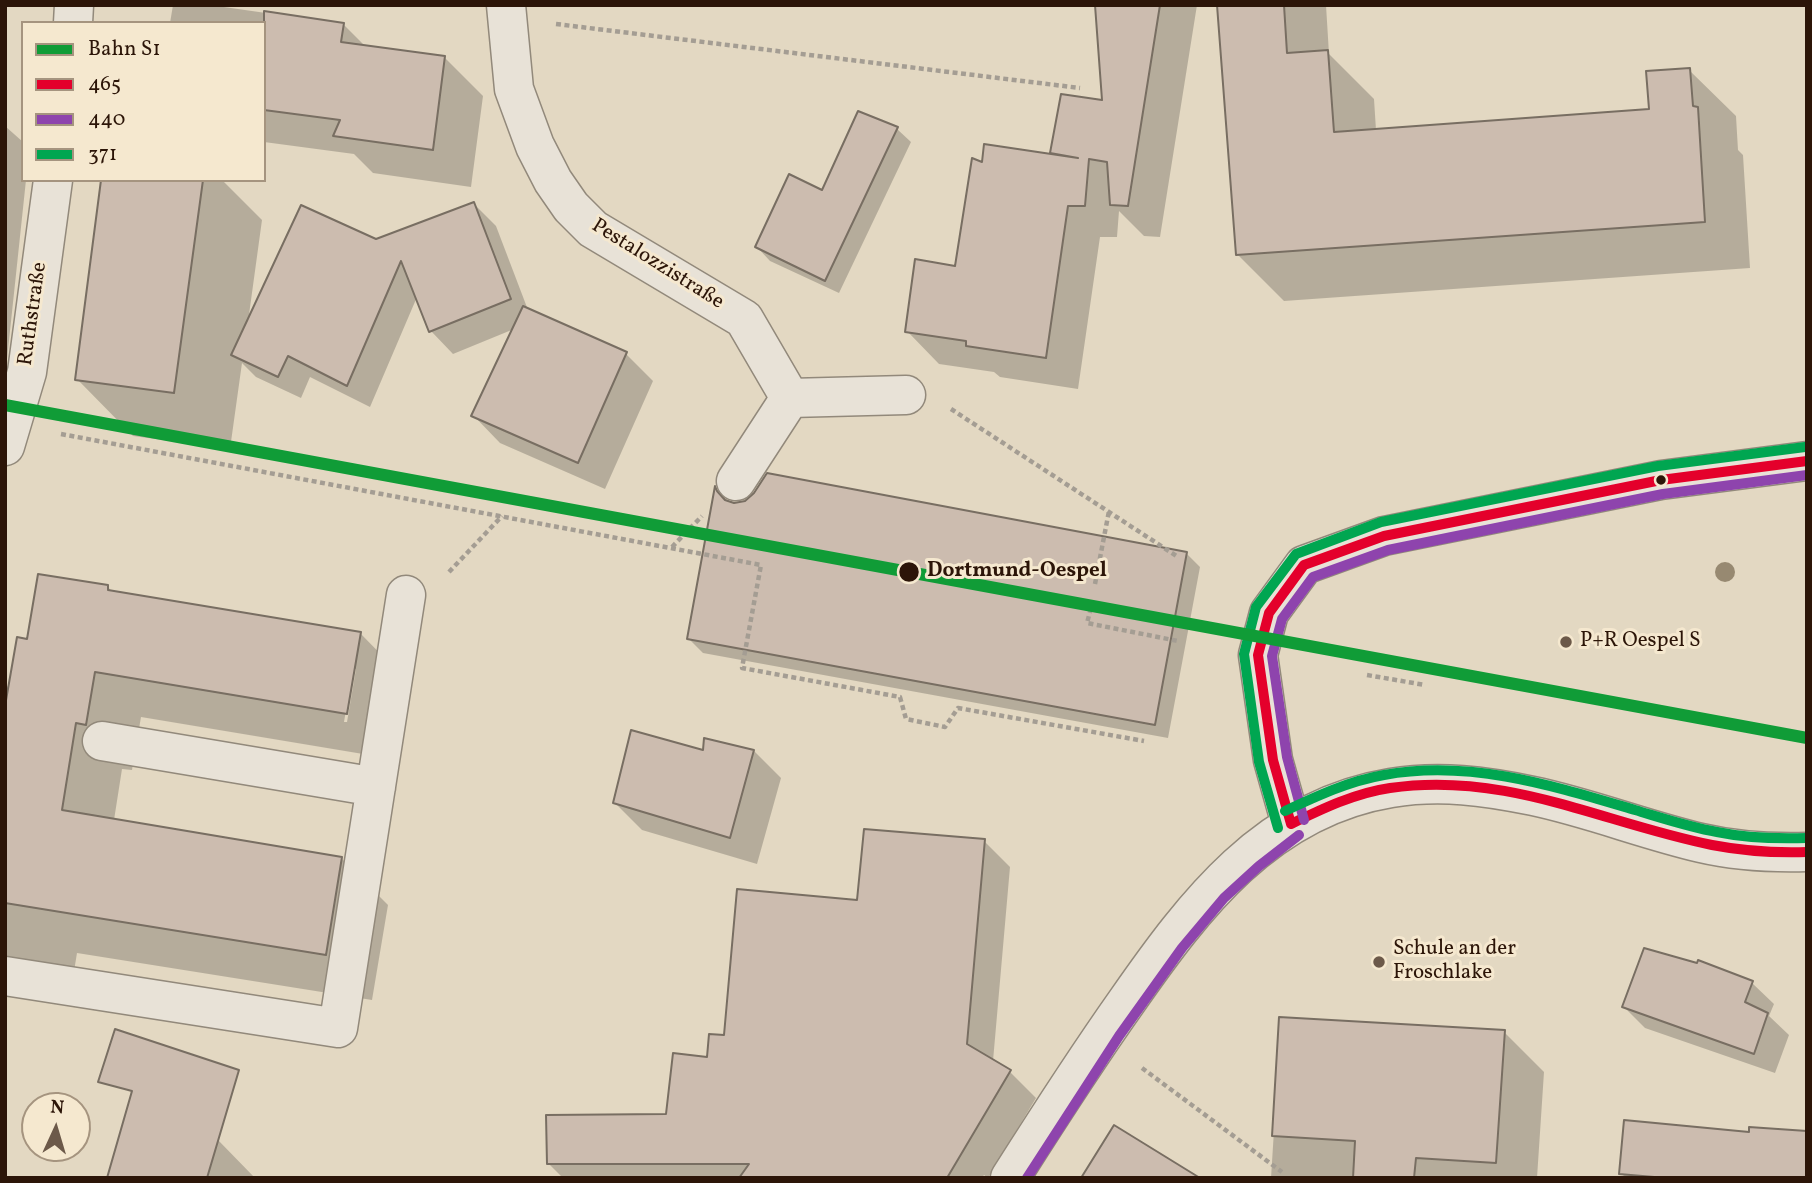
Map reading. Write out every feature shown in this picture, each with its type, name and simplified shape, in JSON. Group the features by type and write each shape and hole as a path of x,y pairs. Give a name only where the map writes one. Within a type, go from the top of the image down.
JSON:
{"street":[{"name":"Pestalozzistraße","path":"507,12 514,89 535,146 553,181 571,207 593,229 744,319 790,398"},
{"name":"Ruthstraße","path":"8,435 27,372 53,182"},
{"path":"736,481 790,398 906,395"},
{"path":"1291,824 1273,760 1258,655 1269,613 1304,565 1384,536 1661,480 1807,461"},
{"path":"5,976 338,1028 407,595"},
{"path":"102,741 376,787"},
{"path":"1010,1178 1107,1028 1171,939 1214,888 1250,855 1291,824 1330,805 1392,788 1464,784 1535,797 1702,844 1754,851 1807,852"}],"path":[{"path":"507,12 590,28 1080,88"},
{"path":"906,395 930,395 1178,557"},
{"path":"8,435 761,565 742,668 900,697 906,719 945,727 958,708 1144,741"},
{"path":"1094,584 1109,511"},
{"path":"1091,608 1087,624 1178,641"},
{"path":"1367,675 1425,685"},
{"path":"1138,1066 1282,1172"}],"building":[{"path":"1095,5 1160,5 1128,206 1110,205 1107,162 1089,159 1085,206 1068,206 1046,358 966,346 966,341 905,332 915,259 955,266 972,158 982,162 984,144 1078,158 1050,153 1061,94 1102,100"},
{"path":"1217,5 1284,5 1287,53 1328,50 1334,132 1649,109 1646,71 1690,68 1693,106 1698,107 1705,222 1236,255"},
{"path":"264,11 344,23 341,42 445,56 433,150 333,136 340,120 266,110"},
{"path":"858,111 898,127 825,281 755,247 789,174 822,190"},
{"path":"101,182 203,182 174,393 75,380"},
{"path":"474,202 511,299 429,332 401,261 347,386 288,356 278,377 231,355 301,205 376,239"},
{"path":"523,306 627,352 578,463 471,416"},
{"path":"767,473 1187,552 1155,725 687,639 715,486 725,500 734,503 745,501 754,493"},
{"path":"38,574 108,585 108,590 361,632 347,714 95,672 86,725 76,723 62,810 342,857 326,955 5,903 5,706 17,637 27,639"},
{"path":"631,730 703,750 704,738 754,750 730,838 613,803"},
{"path":"864,829 985,839 967,1044 1011,1070 947,1178 739,1178 749,1164 547,1164 546,1115 666,1114 673,1053 707,1057 709,1034 724,1035 737,889 857,900"},
{"path":"1644,948 1697,963 1698,960 1753,981 1745,1002 1768,1013 1754,1054 1622,1007"},
{"path":"1279,1017 1505,1030 1496,1163 1416,1158 1414,1178 1353,1178 1355,1141 1272,1136"},
{"path":"115,1029 239,1070 207,1178 107,1178 132,1091 98,1082"},
{"path":"1624,1120 1749,1132 1749,1127 1807,1131 1807,1178 1666,1178 1619,1174"},
{"path":"1114,1125 1200,1178 1081,1178"}],"rail line":[{"name":"S1","path":"5,405 1807,738"}],"transit line":[{"name":"371","path":"1278,828 1259,762 1244,654 1256,607 1296,554 1381,522 1658,466 1805,447"},
{"name":"465","path":"1291,824 1273,760 1258,655 1269,613 1304,565 1384,536 1661,480 1807,461"},
{"name":"440","path":"1304,820 1287,757 1272,656 1282,619 1313,577 1388,550 1663,494 1807,475"},
{"name":"371","path":"1285,811 1358,781 1416,771 1448,770 1543,784 1717,832 1762,838 1807,838"},
{"name":"465","path":"1291,824 1339,802 1377,790 1433,785 1474,787 1554,802 1712,845 1759,851 1807,852"},
{"name":"440","path":"1027,1178 1119,1036 1182,948 1224,898 1299,835"}],"place":[{"name":"Dortmund-Oespel","path":"909,572"},
{"name":"P+R Oespel S","path":"1566,642"},
{"name":"Schule an der Froschlake","path":"1379,962"}]}
